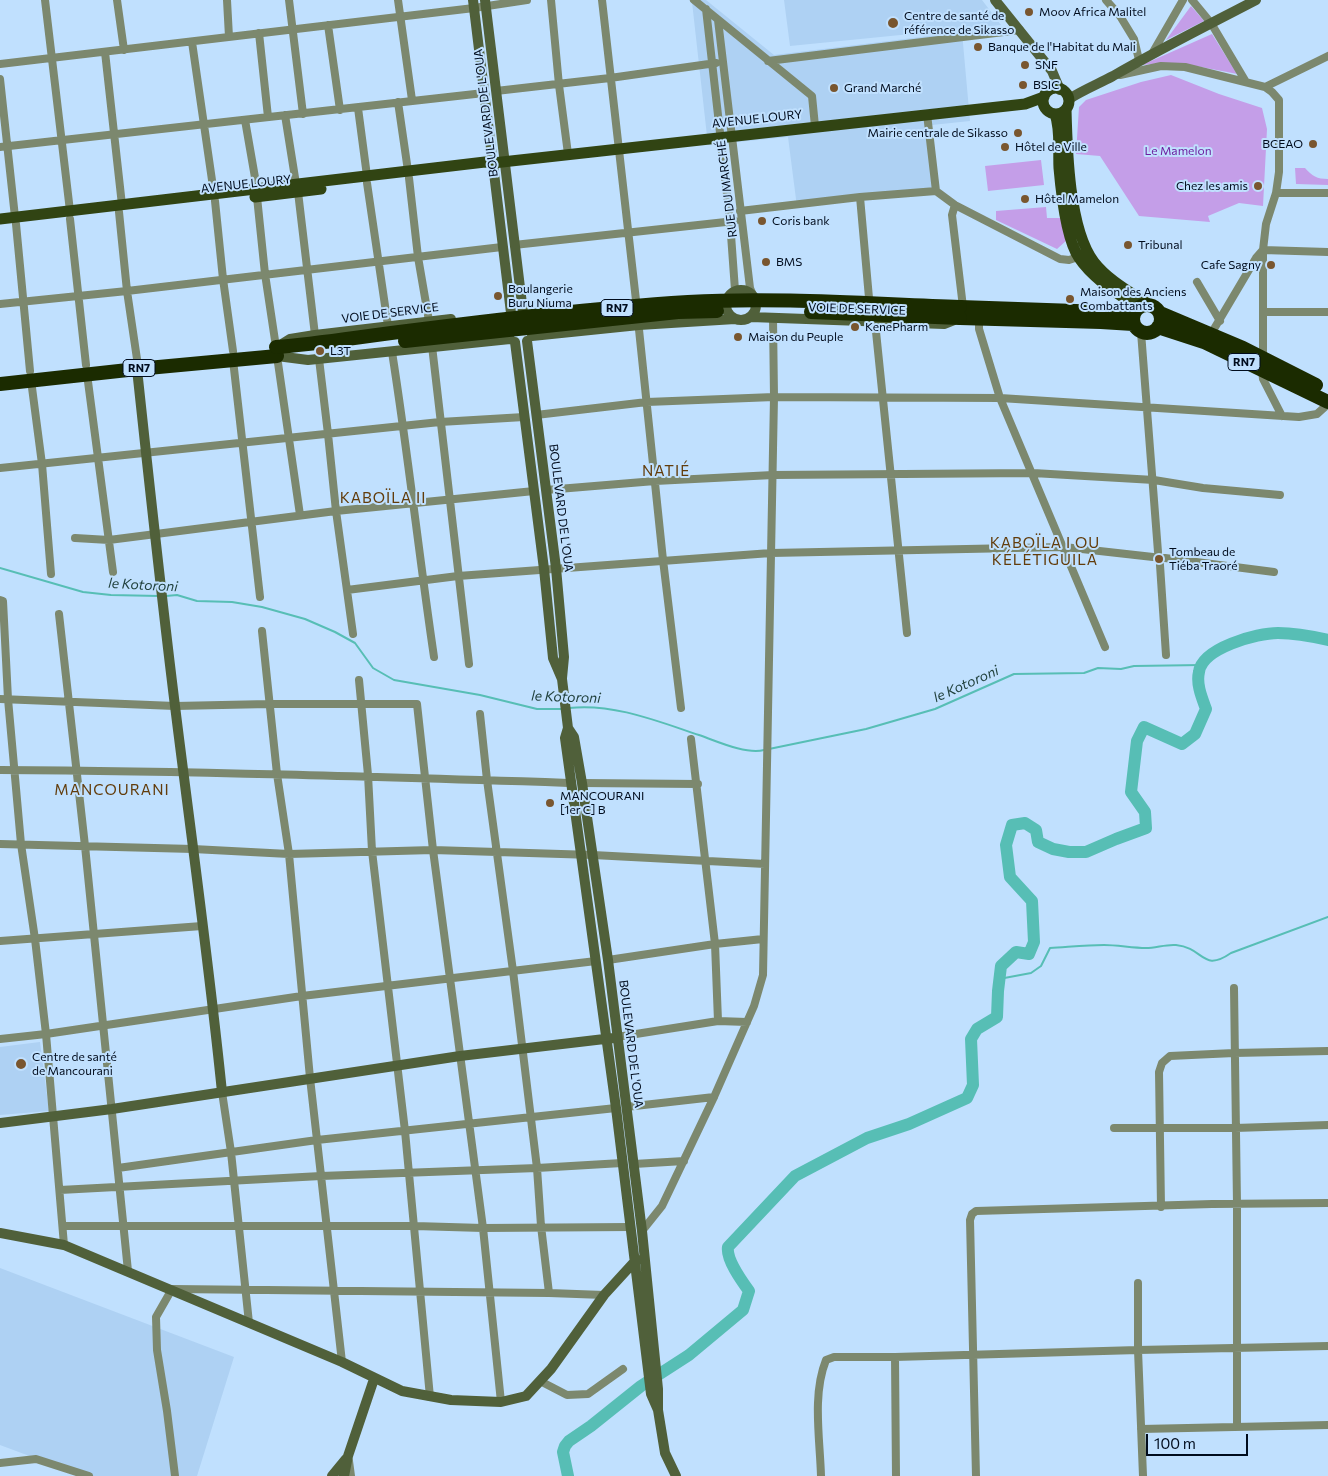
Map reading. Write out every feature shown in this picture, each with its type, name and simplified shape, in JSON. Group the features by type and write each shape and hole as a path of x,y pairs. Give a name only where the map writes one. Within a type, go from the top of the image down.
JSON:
{"highway":[{"name":"RN7","path":"0,384 31,376 277,351 396,332 631,306 690,302 748,300 1139,316"},
{"name":"RN7","path":"961,310 979,318 1139,316 1155,307 1160,313 1211,334 1328,403"},
{"path":"1158,328 1161,321 1160,313"},
{"name":"RN7","path":"1139,316 1149,333 1158,328 1204,342 1328,391"},
{"name":"RN7","path":"0,375 31,376"}],"main road":[{"path":"995,0 1052,71 1082,240 1095,264 1113,279 1139,316"},
{"path":"1057,98 1082,90 1110,77 1153,52 1256,0"},
{"name":"BOULEVARD DE L'OUA","path":"485,3 496,92 499,163 524,312"},
{"path":"473,4 484,93 499,163 502,247 510,314"},
{"path":"1057,98 1061,113 1055,114 1058,126 1060,169 1070,238 1078,257 1139,316"},
{"name":"AVENUE LOURY","path":"0,226 15,221 121,208 408,174 488,167 499,163 568,154 1025,104 1057,98"},
{"name":"AVENUE LOURY","path":"0,219 15,221"},
{"path":"277,351 308,360 432,346 512,341 639,325 740,320 751,317 756,308 757,304 753,295 745,290 731,294 635,299 510,314 504,321 504,331 512,341 524,417 544,569 553,658 562,679"},
{"path":"731,294 726,302 727,312 735,319"},
{"name":"VOIE DE SERVICE","path":"751,317 944,324 961,310 951,302 753,295"},
{"path":"524,312 530,315 534,324 529,338"},
{"name":"VOIE DE SERVICE","path":"277,351 290,339 315,335 429,321 510,314"},
{"name":"BOULEVARD DE L'OUA","path":"529,338 536,416 556,568 564,657 562,679 566,716 568,728 574,738 577,783 593,855 608,960 612,1038"},
{"path":"137,364 159,570 222,1092"},
{"path":"577,783 581,855 596,961 612,1038 621,1107 622,1163 630,1227 640,1260 655,1391 665,1453 676,1476"},
{"path":"0,1123 112,1109 460,1056 612,1038"},
{"name":"BOULEVARD DE L'OUA","path":"621,1107 634,1164 642,1231 640,1260"},
{"path":"0,1233 64,1245 342,1362 402,1391 451,1400 501,1402 526,1396 551,1369 604,1295 640,1260"},
{"path":"344,1476 348,1456 365,1412 374,1379"},
{"path":"332,1476 348,1456"}],"street":[{"path":"45,0 87,369 113,572"},
{"path":"117,0 124,50"},
{"path":"226,0 229,36"},
{"path":"289,0 302,114"},
{"path":"398,0 412,100"},
{"path":"0,64 400,17 473,4 527,0"},
{"path":"551,0 568,154"},
{"path":"602,0 681,708"},
{"path":"694,0 812,96 815,126"},
{"path":"1106,0 1120,16 1134,39 1139,60"},
{"path":"1153,52 1183,0"},
{"path":"1192,0 1211,23 1246,82"},
{"path":"706,9 712,63 726,136 731,294"},
{"name":"RUE DU MARCHÉ","path":"718,20 723,62 726,136 742,220 750,288 753,295"},
{"path":"328,25 340,110"},
{"path":"768,61 1020,30"},
{"path":"259,33 268,117"},
{"path":"192,42 214,198 260,597"},
{"path":"105,52 128,291 137,364"},
{"path":"1265,87 1328,56"},
{"path":"496,92 723,62"},
{"path":"1110,77 1161,66 1185,67 1265,87 1279,100"},
{"path":"0,79 3,146 15,221 24,301 42,464 51,574"},
{"path":"1282,416 1263,379 1262,364 1263,250 1266,224 1276,194 1279,172 1279,100 1283,79"},
{"path":"3,146 484,93"},
{"path":"398,102 418,257 429,321"},
{"path":"358,108 388,326"},
{"path":"927,114 936,191"},
{"path":"285,115 297,188 315,335"},
{"path":"245,120 257,193 264,274 300,515"},
{"path":"740,211 860,197 936,191 956,205 1060,259 1069,260 1078,257"},
{"path":"1276,194 1328,193"},
{"path":"860,197 869,298"},
{"path":"956,205 952,215 961,310"},
{"path":"514,245 742,220"},
{"path":"0,304 378,263 502,247"},
{"path":"1263,250 1328,252"},
{"path":"1211,334 1256,258 1263,250"},
{"path":"1197,282 1220,321"},
{"path":"1263,312 1328,312"},
{"path":"1139,316 1154,480 1154,563 1160,565"},
{"path":"642,1231 662,1206 714,1097 754,1006 762,975 773,475 773,318"},
{"path":"979,318 979,328 1000,398 1106,647"},
{"path":"875,322 907,633"},
{"path":"432,346 469,664"},
{"path":"392,352 404,427 434,657"},
{"path":"319,359 336,510 353,634"},
{"path":"536,416 647,402 774,397 1000,398 1299,417 1317,414 1328,403"},
{"path":"0,468 440,422 524,417"},
{"path":"546,490 655,481 773,475 1033,473 1154,480 1203,488 1280,496"},
{"path":"75,538 109,540 336,510 534,491"},
{"path":"347,590 458,576 663,560 771,553 898,550 1064,547 1155,555 1163,554 1165,558 1274,572"},
{"path":"1160,565 1165,562 1165,558"},
{"path":"1160,565 1166,655"},
{"path":"0,600 3,600 4,699 46,1034 64,1245"},
{"path":"58,614 86,846 128,1271"},
{"path":"262,631 277,774 289,854 310,1078 342,1362"},
{"path":"359,680 368,775 372,851 406,1131 430,1397"},
{"path":"4,699 175,706 418,704 432,850 483,1228 501,1402"},
{"path":"480,714 537,1168 541,1226 549,1293"},
{"path":"691,739 698,784 715,944 718,1021"},
{"path":"0,770 184,771 368,775 577,783 698,784"},
{"path":"0,844 193,849 289,854 432,850 593,855 765,864"},
{"path":"0,941 202,926"},
{"path":"608,960 763,938"},
{"path":"0,1038 46,1034 388,984 596,961"},
{"path":"1234,988 1237,1204 1237,1426"},
{"path":"612,1038 718,1021 747,1022"},
{"path":"1161,1207 1159,1072 1162,1064 1170,1056 1328,1051"},
{"path":"222,1092 231,1152 249,1324"},
{"path":"118,1168 317,1140 714,1097"},
{"path":"1114,1128 1235,1128 1328,1125"},
{"path":"634,1164 684,1161"},
{"path":"60,1190 622,1163"},
{"path":"976,1476 970,1220 972,1214 976,1211 1328,1203"},
{"path":"63,1226 630,1227"},
{"path":"1138,1283 1138,1350 1143,1476"},
{"path":"175,1476 157,1350 156,1317 172,1289 604,1295"},
{"path":"821,1476 818,1392 822,1369 826,1360 834,1357 1328,1346"},
{"path":"895,1357 896,1476"},
{"path":"540,1381 567,1395 588,1394 623,1369"},
{"path":"1141,1429 1328,1424"},
{"path":"348,1456 351,1476"},
{"path":"0,1463 36,1459 89,1476"}],"shaded area":[{"name":"Grand Marché","path":"689,0 706,0 774,55 962,32 970,121 932,125 936,191 797,207 788,137 708,145 692,2"},
{"name":"Centre de santé de référence de Sikasso","path":"784,0 982,0 1001,25 790,46"},
{"name":"Centre de santé de Mancourani","path":"40,1042 49,1111 0,1115 0,1047"},
{"path":"0,1268 234,1357 197,1476 83,1476 0,1445"}],"green space":[{"path":"1191,6 1204,21 1166,40"},
{"path":"1212,34 1237,74 1178,64 1142,65"},
{"name":"Le Mamelon","path":"1171,75 1262,108 1267,129 1263,206 1239,203 1208,216 1210,222 1139,216 1100,156 1076,154 1079,107 1086,100 1141,82"},
{"path":"1041,160 1044,185 988,191 985,166"},
{"path":"1295,168 1305,168 1315,177 1328,179 1328,185 1296,184"},
{"path":"1046,207 1047,218 1064,218 1067,240 1057,249 996,220 996,211"}],"waterway":[{"name":"le Kotoroni","path":"0,568 83,592 111,595 159,596"},
{"name":"le Kotoroni","path":"166,596 177,595 197,601 232,602 262,607 305,619 355,643 373,668 394,680 480,695 537,709 561,709"},
{"path":"568,1476 563,1452 569,1441 641,1386 689,1355 743,1310 749,1291 729,1257 728,1247 795,1176 867,1138 909,1124 967,1098 973,1085 971,1039 977,1029 997,1017 1001,966 1016,952 1029,954 1034,942 1032,901 1010,877 1006,845 1012,825 1025,823 1036,830 1038,842 1053,849 1069,852 1086,852 1146,828 1145,812 1131,792 1137,741 1144,727 1182,744 1195,734 1206,709 1201,696 1198,677 1202,663 1220,649 1257,636 1278,633 1297,634 1328,640"},
{"name":"le Kotoroni","path":"769,749 866,729 935,709 1014,674 1084,673 1098,668 1121,669 1134,666 1202,665"},
{"name":"le Kotoroni","path":"569,708 602,708 635,714 732,747 749,751 764,750"},
{"path":"999,979 1031,973 1041,966 1050,948 1104,945 1146,948 1176,945 1193,950 1204,958 1214,961 1328,917"}],"place":[{"name":"Moov Africa Malitel","path":"1029,12"},
{"name":"Centre de santé de référence de Sikasso","path":"893,23"},
{"name":"Banque de l'Habitat du Mali","path":"978,47"},
{"name":"SNF","path":"1025,65"},
{"name":"BSIC","path":"1023,85"},
{"name":"Grand Marché","path":"834,88"},
{"name":"Mairie centrale de Sikasso","path":"1018,133"},
{"name":"BCEAO","path":"1313,144"},
{"name":"Hôtel de Ville","path":"1005,147"},
{"name":"Chez les amis","path":"1258,186"},
{"name":"Hôtel Mamelon","path":"1025,199"},
{"name":"Coris bank","path":"762,221"},
{"name":"Tribunal","path":"1128,245"},
{"name":"BMS","path":"766,262"},
{"name":"Cafe Sagny","path":"1271,265"},
{"name":"Boulangerie Buru Niuma","path":"498,296"},
{"name":"Maison des Anciens Combattants","path":"1070,299"},
{"name":"KenePharm","path":"855,327"},
{"name":"Maison du Peuple","path":"738,337"},
{"name":"L3T","path":"320,351"},
{"name":"Tombeau de Tiéba Traoré","path":"1159,559"},
{"name":"MANCOURANI [1er C] B","path":"550,803"},
{"name":"Centre de santé de Mancourani","path":"21,1064"}],"district":[{"name":"NATIÉ","path":"666,471"},
{"name":"KABOÏLA II","path":"383,498"},
{"name":"KABOÏLA I OU KÉLÉTIGUILA","path":"1045,552"},
{"name":"MANCOURANI","path":"112,790"}]}
